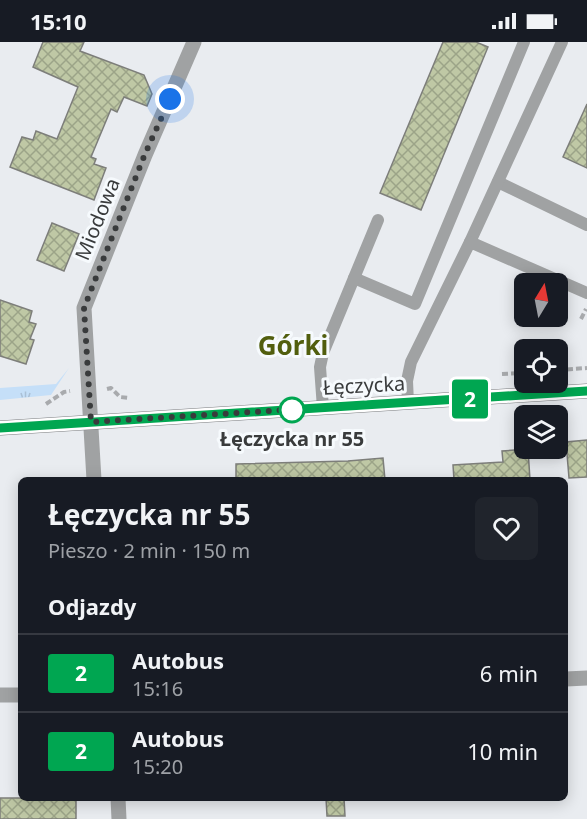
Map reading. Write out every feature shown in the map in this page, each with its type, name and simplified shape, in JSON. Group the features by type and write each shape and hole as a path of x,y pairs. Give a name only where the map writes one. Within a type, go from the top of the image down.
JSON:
{"main road":[{"name":"Łęczycka","path":"0,428 587,391"}],"street":[{"name":"Miodowa","path":"94,477 84,308 145,154 194,42"},
{"path":"568,679 587,678"},
{"path":"0,695 18,695"},
{"path":"118,801 119,819"}],"lane":[{"path":"354,278 415,304 524,42"},
{"path":"408,403 407,381 411,362 470,242 562,42"},
{"path":"498,182 587,225"},
{"path":"322,408 321,360 378,220"},
{"path":"470,242 587,293"}],"path":[{"path":"568,369 587,368"},
{"path":"38,404 49,404 64,392 71,391"}],"green space":[{"path":"69,368 51,395 0,400 0,388 56,384"}],"building":[{"path":"43,42 84,42 80,51 144,75 152,94 147,106 124,97 117,112 111,109 91,157 96,159 94,164 106,168 94,200 10,167 22,137 33,140 36,131 57,139 78,87 33,67"},
{"path":"443,42 476,42 488,47 421,210 380,193"},
{"path":"587,104 587,168 563,157"},
{"path":"52,223 79,234 64,271 37,260"},
{"path":"0,300 32,311 29,322 36,324 30,339 34,340 26,364 0,356"},
{"path":"587,440 587,477 569,478 568,442"},
{"path":"514,450 514,459 529,459 530,477 454,477 453,465 503,462 502,451"},
{"path":"383,458 385,477 236,477 236,464"},
{"path":"0,798 18,798 18,801 76,801 76,819 0,819"},
{"path":"326,801 344,801 345,816 327,816"}],"bus line":[{"name":"2","path":"0,428 587,391"}],"place":[{"name":"Łęczycka nr 55","path":"292,410"}],"district":[{"name":"Górki","path":"293,345"}],"route":[{"path":"170,99 145,154 84,308 91,422 301,409 292,410"}]}
